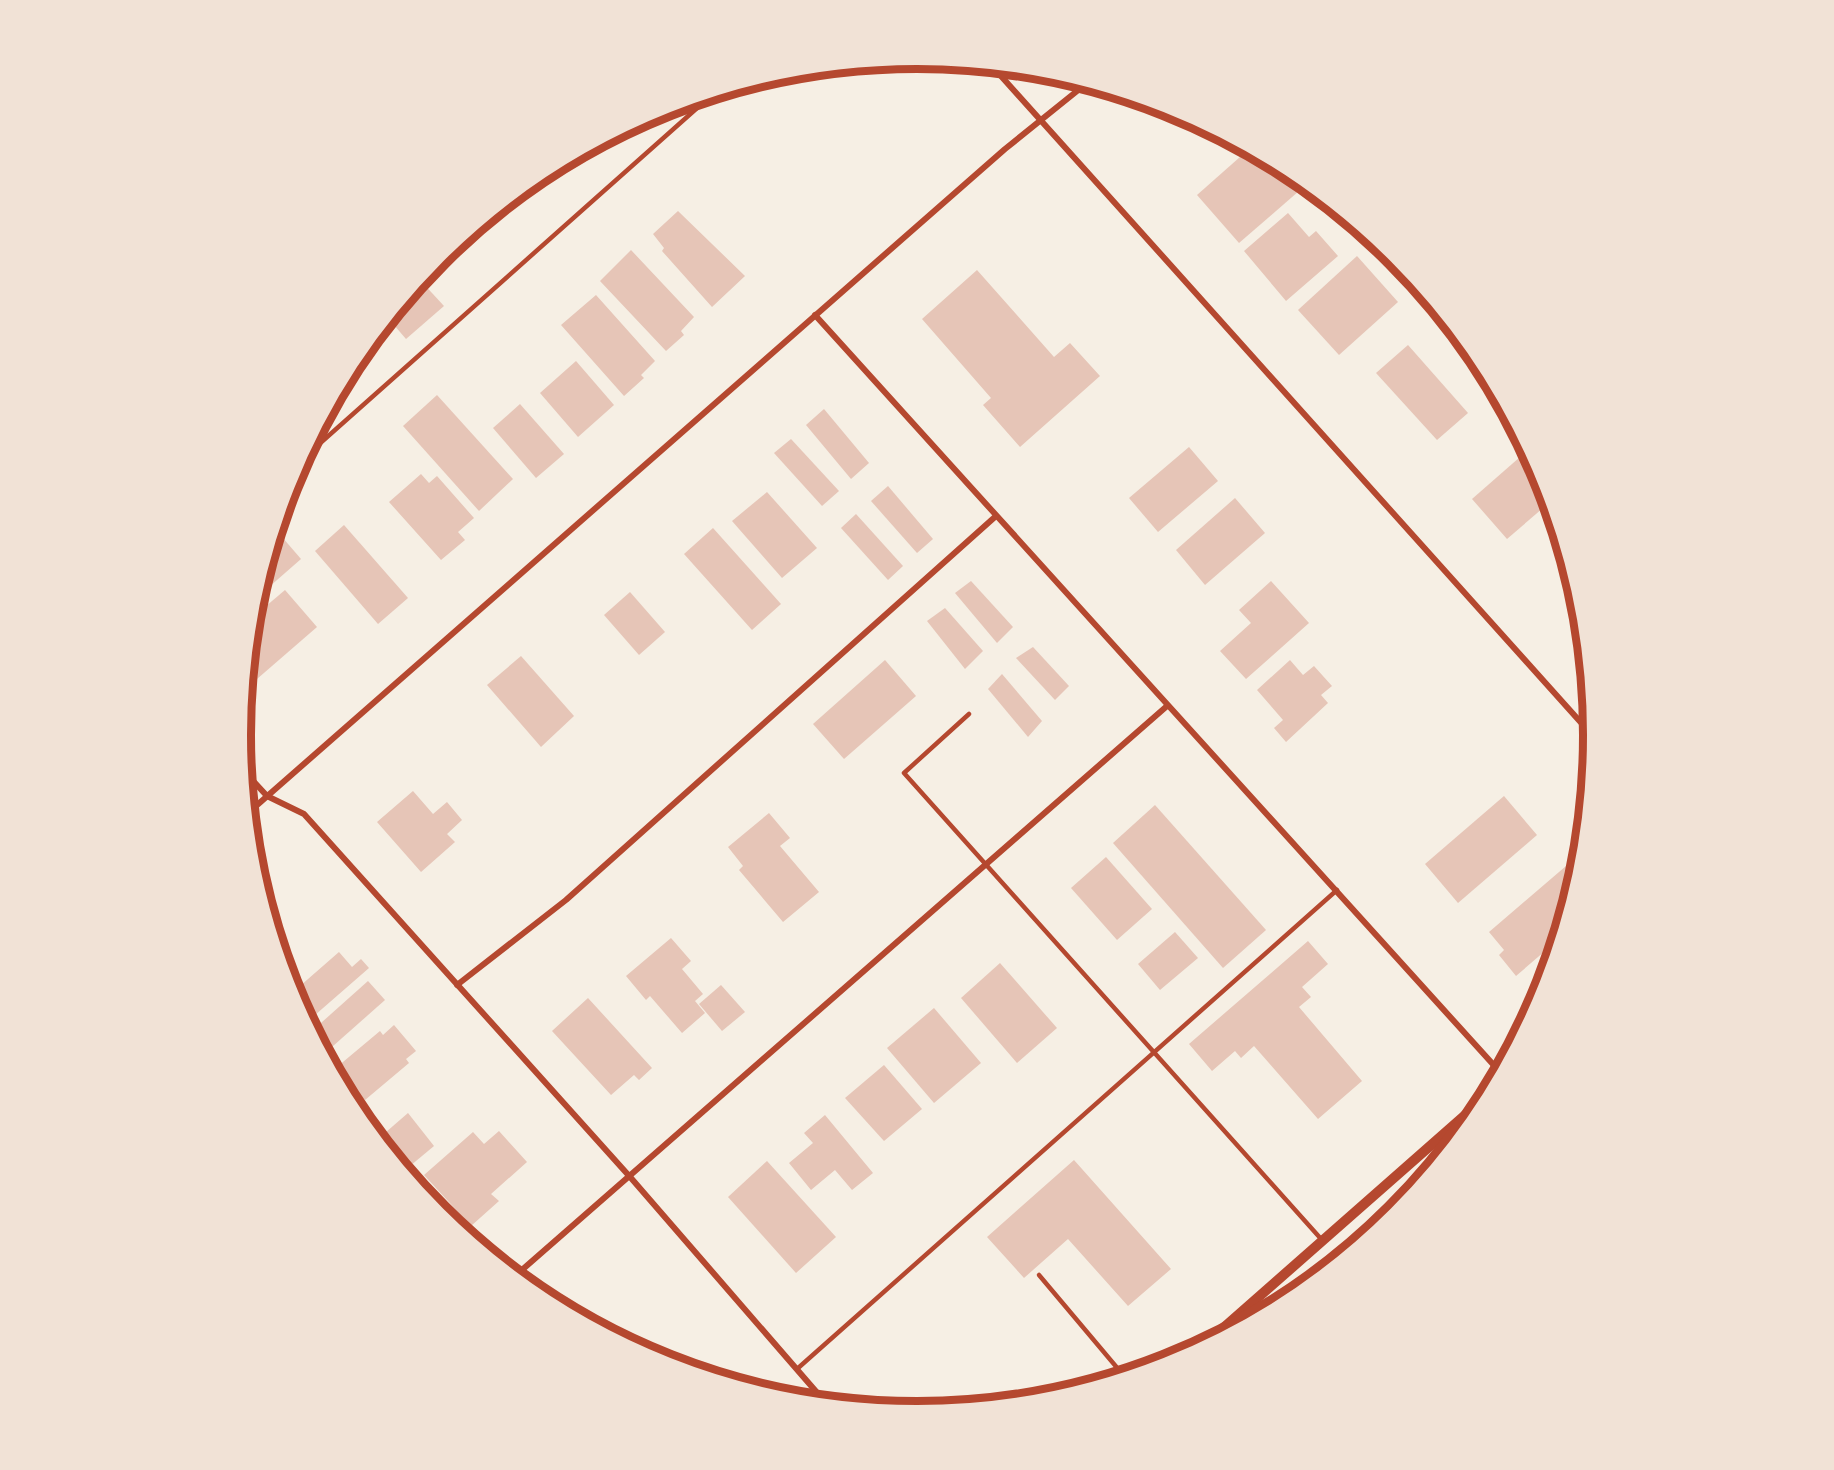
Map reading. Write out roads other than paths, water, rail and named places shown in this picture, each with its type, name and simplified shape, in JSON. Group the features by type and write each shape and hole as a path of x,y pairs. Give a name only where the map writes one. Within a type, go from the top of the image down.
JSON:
{"street":[{"path":"1000,74 1583,725"},
{"path":"255,807 815,315 1040,120 1079,90"},
{"path":"815,315 1495,1066"},
{"path":"457,985 566,900 996,516"},
{"path":"522,1270 631,1178 1167,706"},
{"path":"252,780 267,796 304,814 631,1178 818,1393"},
{"path":"1229,1323 1460,1119"}],"lane":[{"path":"318,446 701,105"},
{"path":"969,714 904,772 1322,1241"},
{"path":"797,1369 1337,890"},
{"path":"1039,1275 1119,1370"}]}
